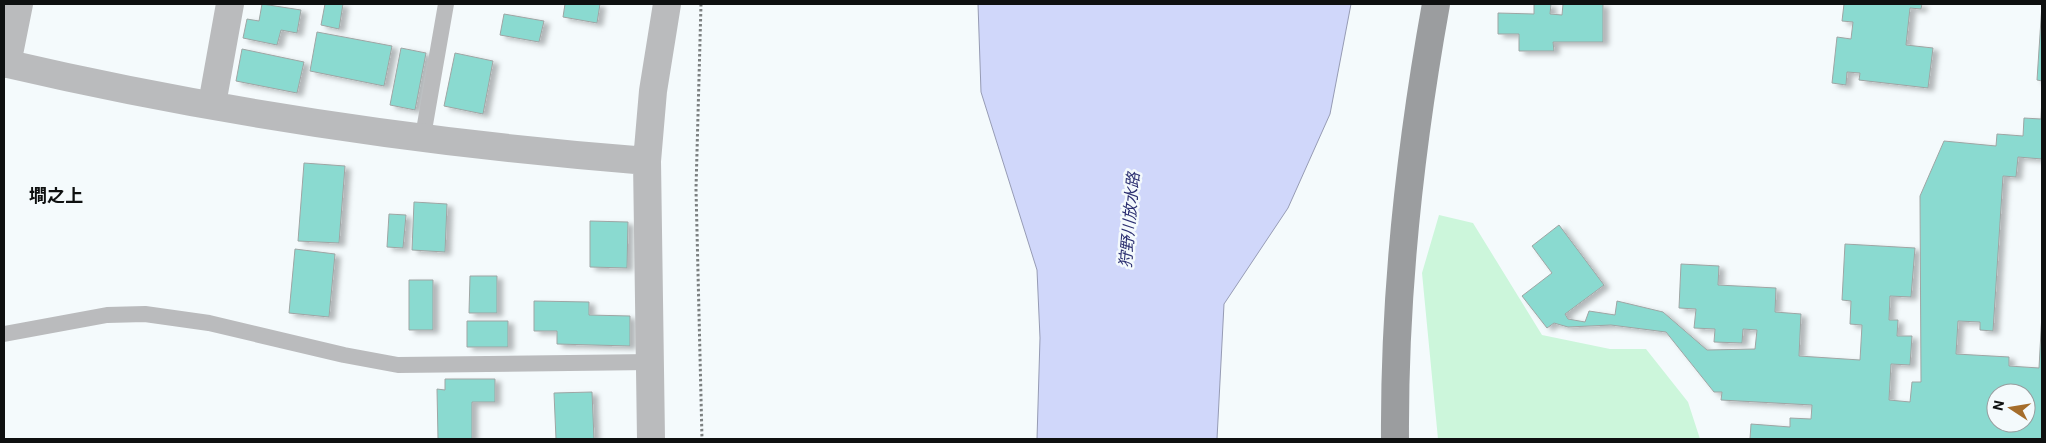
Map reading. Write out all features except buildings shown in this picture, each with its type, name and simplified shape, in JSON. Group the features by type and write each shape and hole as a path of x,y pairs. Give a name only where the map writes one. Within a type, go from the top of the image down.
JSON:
{"street":[{"path":"19,4 6,64 212,104 318,122 590,157 648,161"},
{"path":"212,104 230,4"},
{"path":"651,439 648,161 653,91 668,4"},
{"path":"1395,439 1394,363 1406,203 1414,132 1436,4"}],"lane":[{"path":"423,136 446,4"},
{"path":"4,334 107,315 145,314 209,323 398,366 651,362"}],"path":[{"path":"700,4 696,189 702,439"}],"green space":[{"path":"1439,215 1473,223 1542,335 1610,349 1646,349 1688,402 1700,439 1438,439 1422,273"}],"water":[{"name":"狩野川放水路","path":"978,4 1351,4 1330,114 1288,208 1224,304 1217,439 1037,439 1040,338 1037,270 981,92"}],"district":[{"name":"墹之上","path":"56,196"}]}
